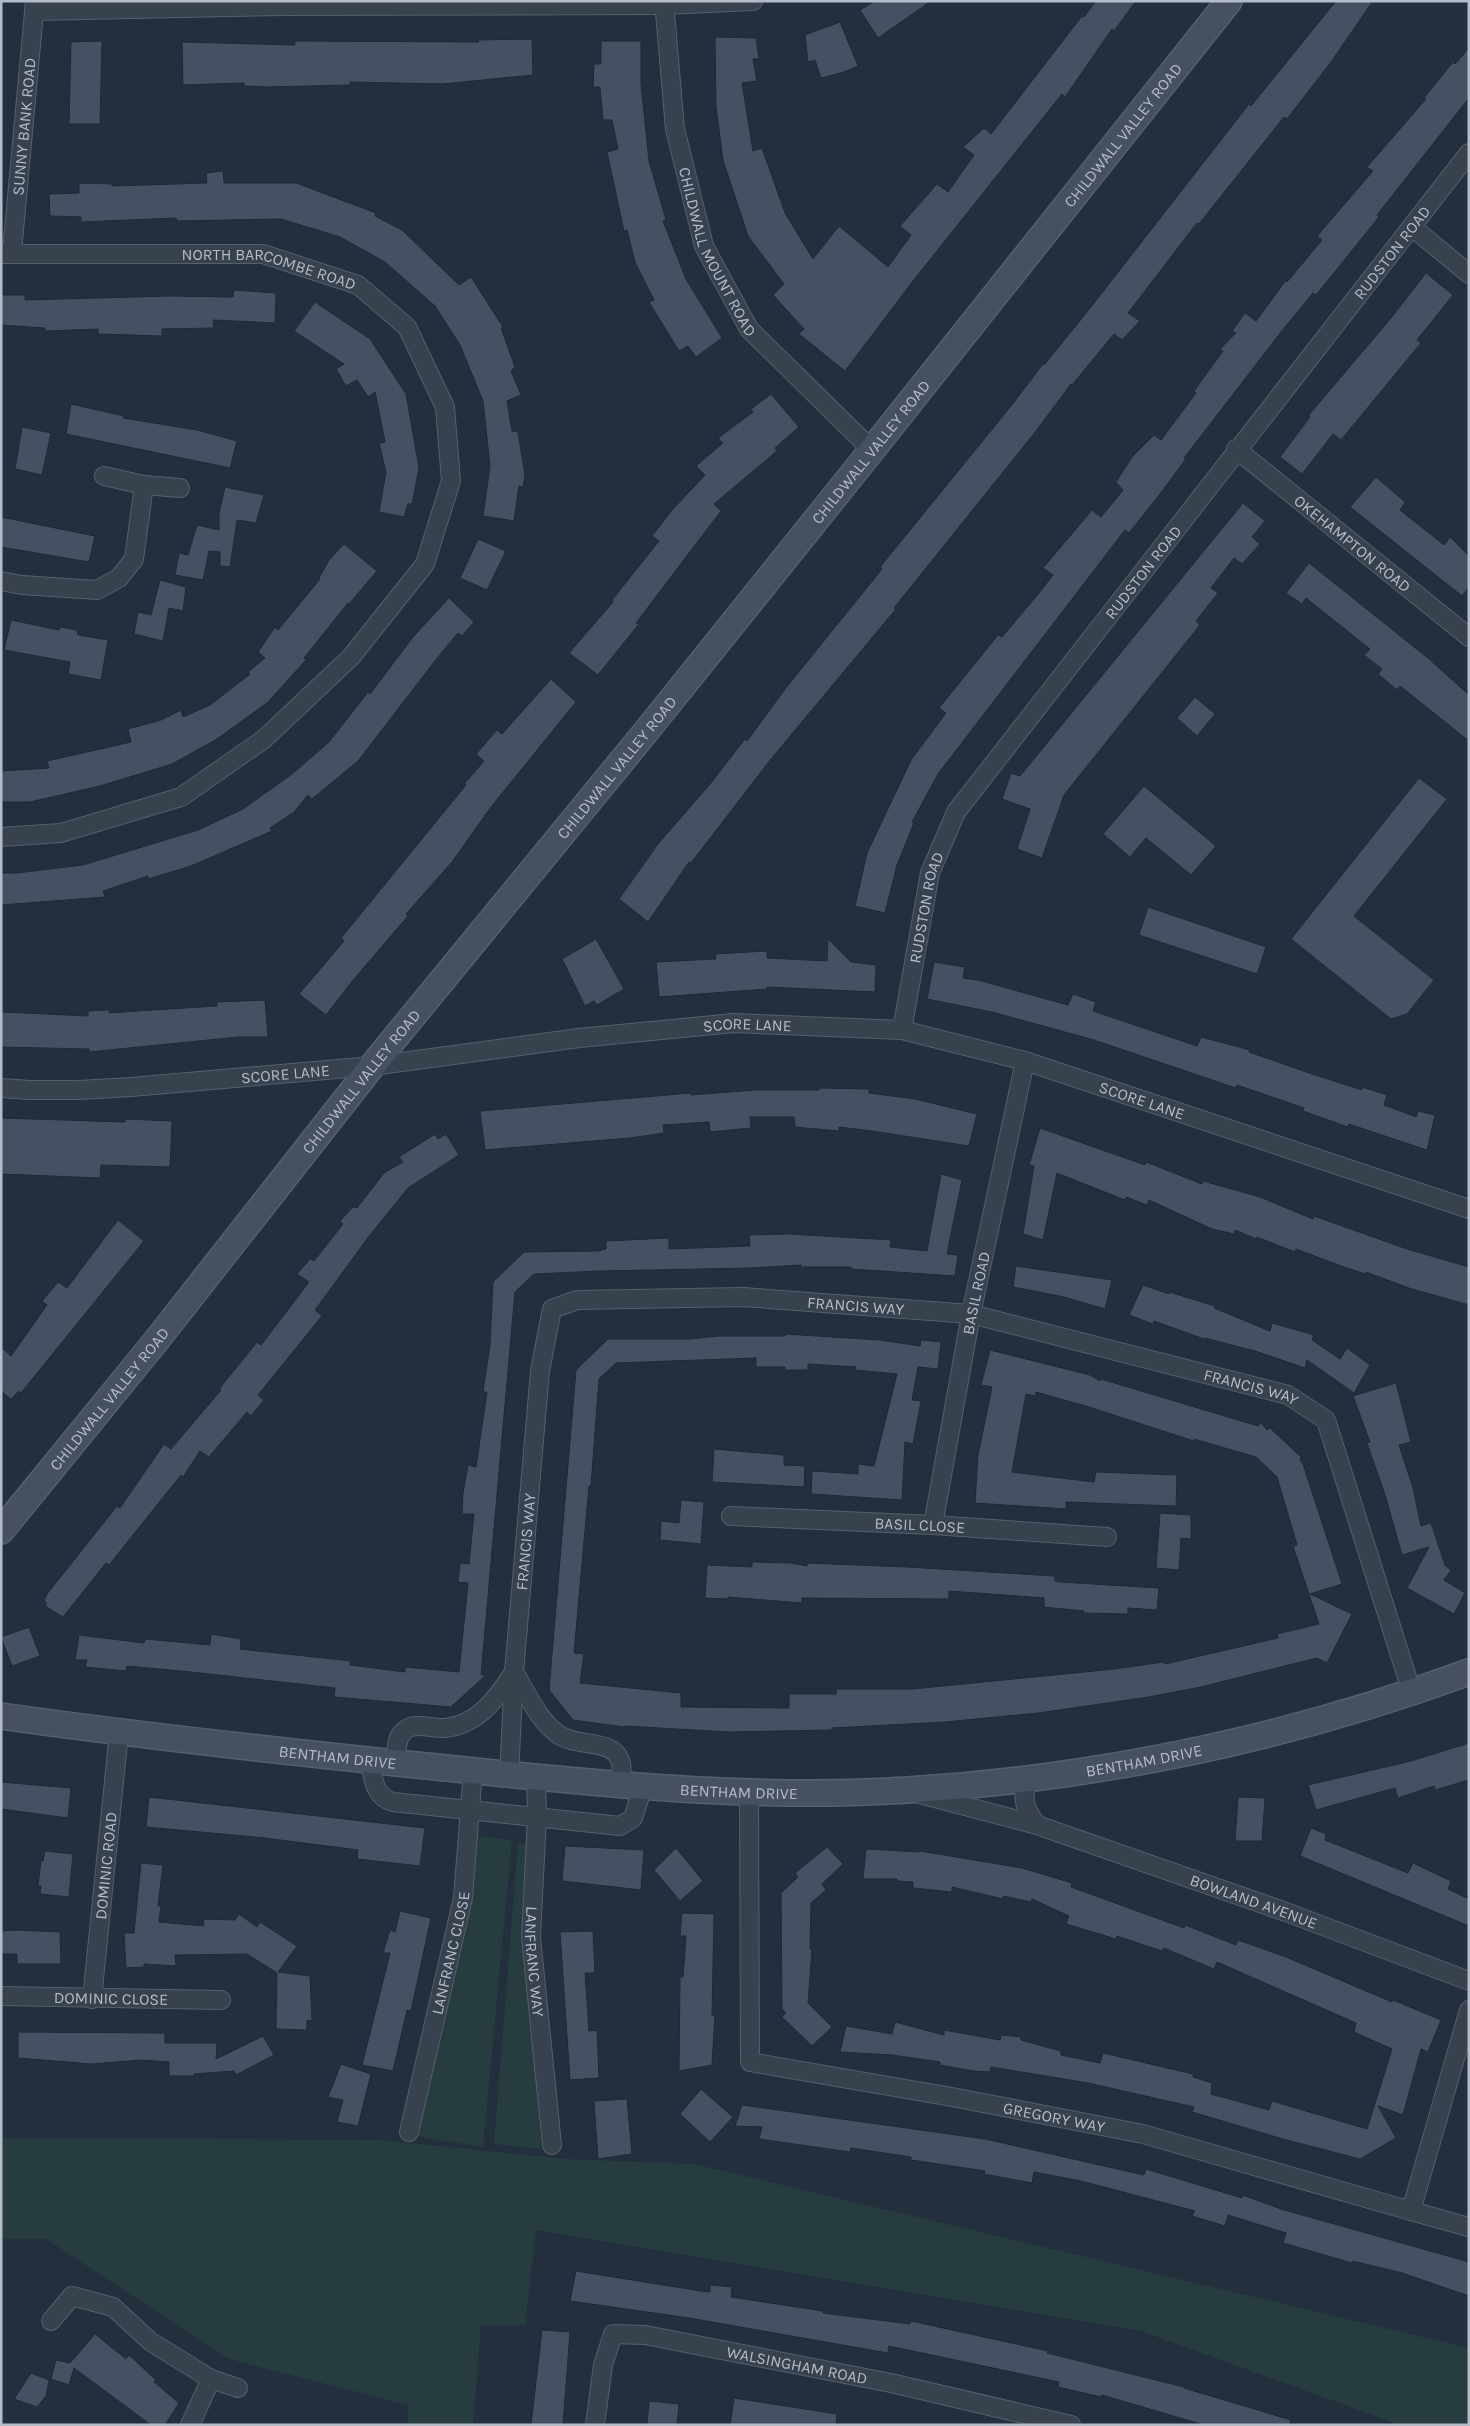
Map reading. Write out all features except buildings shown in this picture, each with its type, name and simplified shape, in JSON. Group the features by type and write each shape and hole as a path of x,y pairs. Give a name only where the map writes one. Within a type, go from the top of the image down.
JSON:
{"main road":[{"name":"CHILDWALL VALLEY ROAD","path":"1,1531 156,1341 372,1066 644,734 872,450 1229,1"},
{"name":"BENTHAM DRIVE","path":"1,1716 119,1732 370,1761 632,1787 749,1792 907,1790 1027,1778 1172,1755 1261,1735 1412,1693 1469,1672"}],"street":[{"path":"34,6 294,6 753,1"},
{"name":"CHILDWALL MOUNT ROAD","path":"664,3 675,129 704,246 749,329 872,450"},
{"name":"SUNNY BANK ROAD","path":"7,253 34,6"},
{"name":"RUDSTON ROAD","path":"902,1030 930,873 956,812 1236,449 1469,153"},
{"path":"1412,227 1469,274"},
{"name":"NORTH BARCOMBE ROAD","path":"1,837 61,833 180,797 264,739 351,657 425,564 451,481 445,407 407,327 358,285 263,254 7,253"},
{"name":"OKEHAMPTON ROAD","path":"1236,449 1469,638"},
{"path":"104,476 144,485 180,488"},
{"path":"1,581 22,585 97,590 119,578 134,559 144,485"},
{"name":"SCORE LANE","path":"1,1088 88,1090 372,1066 579,1038 734,1023 902,1030 1024,1061 1469,1209"},
{"name":"BASIL ROAD","path":"933,1525 971,1314 1024,1061"},
{"name":"FRANCIS WAY","path":"508,1776 514,1672 540,1371 552,1310 577,1300 743,1297 971,1314 1288,1395 1326,1420 1412,1693"},
{"name":"BASIL CLOSE","path":"731,1516 933,1525 1107,1537"},
{"path":"370,1761 377,1791 388,1801 620,1826 633,1818 632,1787 613,1749 607,1746 584,1744 568,1740 556,1733 544,1721 514,1672 490,1706 473,1718 454,1726 416,1726 406,1729 400,1736 396,1763"},
{"name":"DOMINIC ROAD","path":"92,1999 119,1732"},
{"name":"LANFRANC CLOSE","path":"409,2132 462,1898 473,1771"},
{"name":"LANFRANC WAY","path":"536,1778 537,1817 531,1937 552,2145"},
{"path":"1027,1778 1023,1800 1025,1808 1037,1825"},
{"name":"BOWLAND AVENUE","path":"907,1790 942,1801 1037,1825 1286,1912 1469,1981"},
{"name":"GREGORY WAY","path":"749,1792 750,2062 952,2097 1143,2134 1411,2211"},
{"name":"DOMINIC CLOSE","path":"1,1996 222,2000"},
{"path":"1469,2010 1411,2211 1469,2227"},
{"path":"51,2321 72,2296 114,2307 151,2342 211,2379 238,2388"},
{"name":"WALSINGHAM ROAD","path":"596,2425 603,2366 613,2334 645,2336 891,2383 1071,2425"},
{"path":"190,2425 211,2379"}],"green space":[{"path":"476,1836 512,1840 483,2147 414,2136"},
{"path":"518,1843 527,1844 524,1895 541,2149 494,2144"},
{"path":"1,2138 381,2140 565,2159 694,2164 1469,2348 1469,2425 1400,2425 1141,2331 536,2230 525,2325 481,2325 473,2425 408,2425 408,2405 229,2359 46,2239 1,2239"}]}
